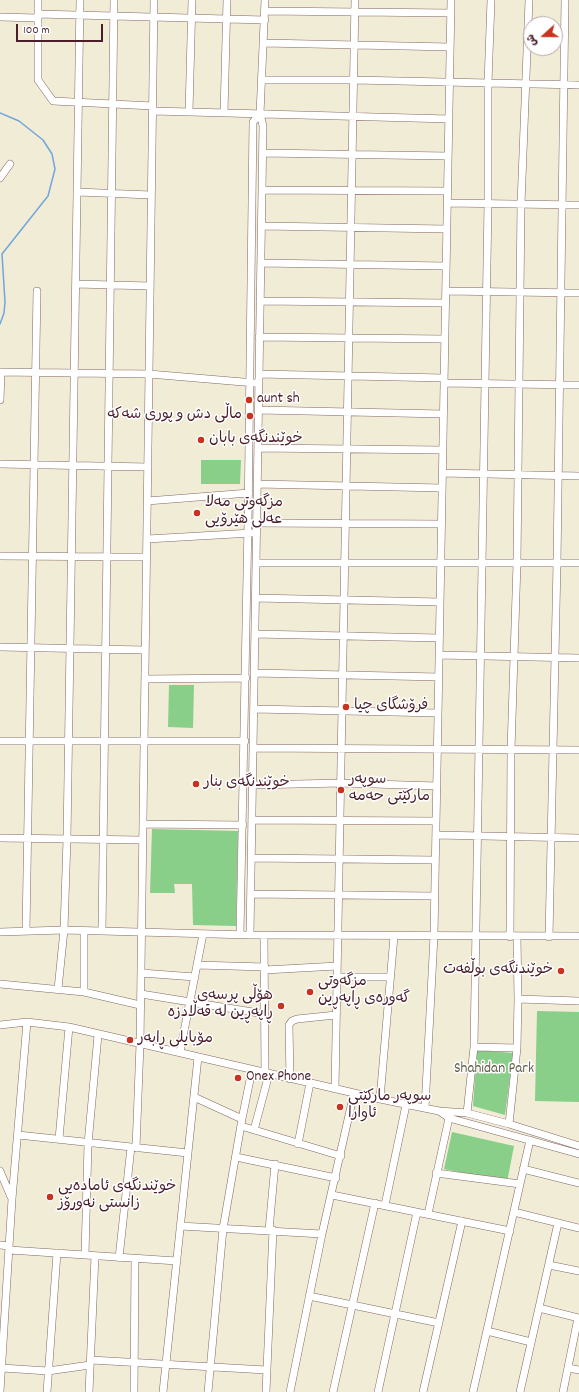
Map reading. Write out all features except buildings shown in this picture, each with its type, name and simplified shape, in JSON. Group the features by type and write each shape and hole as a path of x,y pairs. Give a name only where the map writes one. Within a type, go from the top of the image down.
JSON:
{"street":[{"path":"38,0 38,80 53,101 113,104 189,112 449,119"},
{"path":"58,990 64,930 67,838 80,0"},
{"path":"102,931 114,0"},
{"path":"119,1258 133,1147 140,1044 154,0"},
{"path":"189,112 192,0"},
{"path":"224,113 227,0"},
{"path":"250,935 263,153 263,126 260,114 265,0"},
{"path":"335,1089 355,0"},
{"path":"425,1108 434,936 451,0"},
{"path":"467,1113 474,1047 476,836 488,203 488,83 491,0"},
{"path":"509,1124 517,1048 518,999 510,837 510,750 517,563 521,204 529,0"},
{"path":"549,937 557,563 557,475 565,0"},
{"path":"265,11 451,13"},
{"path":"0,17 79,15 265,20"},
{"path":"264,43 450,47"},
{"path":"262,80 354,80 579,85"},
{"path":"240,934 249,493 253,122 260,114"},
{"path":"263,153 448,156"},
{"path":"0,178 10,164"},
{"path":"262,190 448,191"},
{"path":"77,192 151,195"},
{"path":"448,203 579,205"},
{"path":"262,226 447,229"},
{"path":"260,263 446,266"},
{"path":"76,284 150,286"},
{"path":"26,931 31,742 31,648 37,291"},
{"path":"446,291 579,293"},
{"path":"260,301 446,303"},
{"path":"259,336 445,339"},
{"path":"0,400 1,372 149,374 259,383"},
{"path":"259,374 444,380 484,383 579,385"},
{"path":"259,410 443,414"},
{"path":"258,448 443,450"},
{"path":"0,464 148,467"},
{"path":"442,473 579,476"},
{"path":"257,484 442,488"},
{"path":"147,501 249,493"},
{"path":"248,523 441,524"},
{"path":"147,538 256,533"},
{"path":"0,556 146,557"},
{"path":"256,563 579,563"},
{"path":"247,580 256,580"},
{"path":"255,598 440,602"},
{"path":"255,634 439,638"},
{"path":"0,647 145,650"},
{"path":"439,654 579,658"},
{"path":"254,673 438,677"},
{"path":"145,679 246,678"},
{"path":"254,709 438,713"},
{"path":"0,741 244,741"},
{"path":"253,748 579,750"},
{"path":"252,785 341,783 436,786"},
{"path":"252,820 436,821"},
{"path":"143,824 243,825"},
{"path":"436,835 579,838"},
{"path":"0,838 143,840"},
{"path":"251,858 435,860"},
{"path":"251,894 434,896"},
{"path":"0,932 64,930 250,935 338,934 514,937 579,936"},
{"path":"84,931 84,992"},
{"path":"180,1052 203,934"},
{"path":"254,1130 267,1073 264,935"},
{"path":"380,1099 394,936"},
{"path":"197,965 265,968 337,966"},
{"path":"141,973 195,977"},
{"path":"337,977 390,977"},
{"path":"0,984 84,992 140,1005"},
{"path":"141,994 265,1014"},
{"path":"518,999 579,1001"},
{"path":"290,1079 289,1025 297,1018 336,1015"},
{"path":"0,1024 27,1022 69,1027 98,1035 180,1052 406,1105 439,1111 467,1113 509,1124 579,1146"},
{"path":"0,1392 12,1199 27,1022"},
{"path":"59,1139 69,1027"},
{"path":"85,1255 88,1144 98,1035"},
{"path":"474,1047 517,1048"},
{"path":"163,1392 198,1057"},
{"path":"208,1392 223,1228 241,1122 252,1070"},
{"path":"298,1144 310,1083"},
{"path":"290,1392 322,1234 341,1156 354,1093"},
{"path":"194,1097 254,1130 341,1156"},
{"path":"385,1205 406,1105"},
{"path":"439,1111 449,1118 579,1154"},
{"path":"428,1214 449,1118"},
{"path":"18,1135 59,1139 88,1144 188,1153"},
{"path":"473,1392 530,1140"},
{"path":"236,1157 336,1178"},
{"path":"266,1392 271,1230 275,1164"},
{"path":"523,1169 579,1183"},
{"path":"0,1171 12,1199"},
{"path":"436,1173 520,1184"},
{"path":"332,1195 510,1231"},
{"path":"333,1392 351,1305 375,1203"},
{"path":"378,1392 417,1212"},
{"path":"514,1212 579,1228"},
{"path":"423,1392 462,1221"},
{"path":"520,1392 558,1223"},
{"path":"180,1226 322,1234"},
{"path":"0,1245 9,1248 57,1254 177,1262"},
{"path":"47,1392 57,1254"},
{"path":"89,1392 95,1256"},
{"path":"134,1392 135,1259"},
{"path":"549,1265 579,1271"},
{"path":"309,1296 439,1323"},
{"path":"539,1308 579,1318 564,1392"},
{"path":"487,1331 531,1342"},
{"path":"2,1368 48,1371 90,1362 134,1362 266,1370"},
{"path":"568,1368 579,1370"}],"green space":[{"path":"201,460 241,460 240,484 201,484"},
{"path":"169,685 194,685 193,728 168,727"},
{"path":"152,829 238,831 236,926 193,925 192,884 174,884 175,893 150,893"},
{"path":"537,1011 579,1012 579,1102 535,1101"},
{"name":"Shahidan Park","path":"477,1050 513,1053 505,1115 473,1106"},
{"path":"452,1132 514,1146 507,1182 444,1169"}],"waterway":[{"path":"0,113 19,121 43,140 52,154 55,169 48,196 2,254 5,302 4,313 0,324"}],"place":[{"name":"aunt sh","path":"249,400"},
{"name":"ماڵی دش و پوری شەکە","path":"250,416"},
{"name":"خوێندنگەی بابان","path":"201,440"},
{"name":"مزگەوتی مەلا عەلی هێرۆیی","path":"197,513"},
{"name":"فرۆشگای چیا","path":"346,707"},
{"name":"خوێندنگەی بنار","path":"196,784"},
{"name":"سوپەر مارکێتی حەمە","path":"341,790"},
{"name":"خوێندنگەی بوڵفەت","path":"561,971"},
{"name":"مزگەوتی گەورەی ڕاپەڕین","path":"310,992"},
{"name":"هۆڵی پرسەی ڕاپەڕین لە قەڵادزە","path":"281,1006"},
{"name":"مۆبایلی ڕابەر","path":"130,1040"},
{"name":"Onex Phone","path":"238,1078"},
{"name":"سوپەر مارکێتی ئاوارا","path":"340,1107"},
{"name":"خوێندنگەی ئامادەیی زانستی نەورۆز","path":"50,1197"}]}
